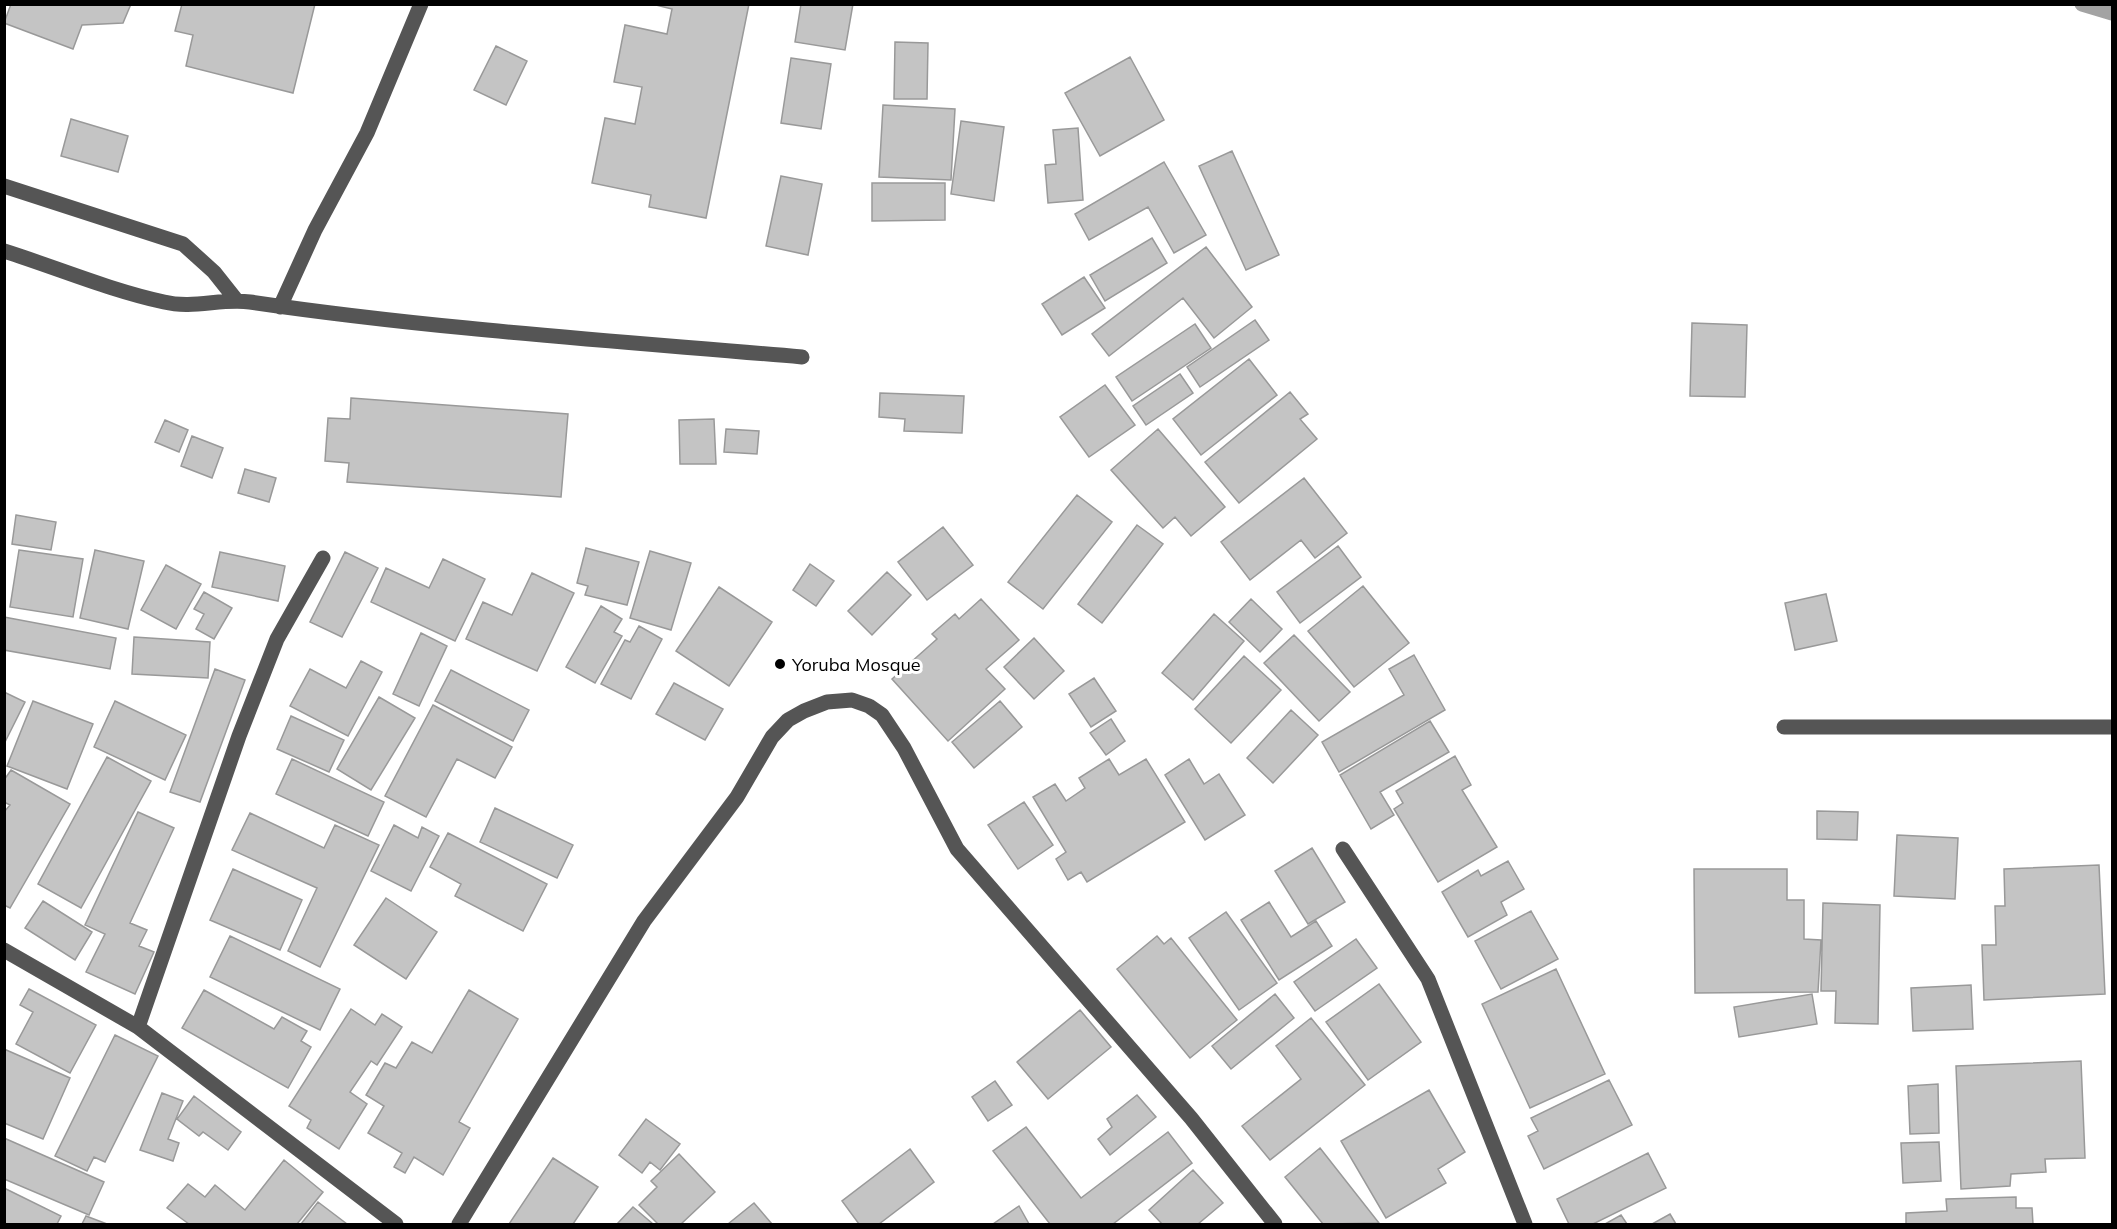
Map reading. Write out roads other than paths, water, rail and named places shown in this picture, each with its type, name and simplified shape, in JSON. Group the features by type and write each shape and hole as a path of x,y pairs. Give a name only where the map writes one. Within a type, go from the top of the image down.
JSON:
{"street":[{"path":"280,307 315,230 367,133 421,4"},
{"path":"4,186 183,244 214,272 237,301"},
{"path":"4,250 97,285 167,303 204,305 237,301 352,318 802,357"},
{"path":"138,1027 240,736 277,639 323,558"},
{"path":"459,1224 644,921 737,797 772,737 788,720 804,711 826,702 852,700 869,706 882,715 904,748 957,849 1191,1118 1275,1224"},
{"path":"1784,727 2112,727"},
{"path":"1342,849 1428,979 1525,1224"},
{"path":"4,950 138,1027 396,1224"}],"waterway":[{"path":"2082,4 2112,13"}],"place":[{"name":"Yoruba Mosque","path":"780,664"}]}
